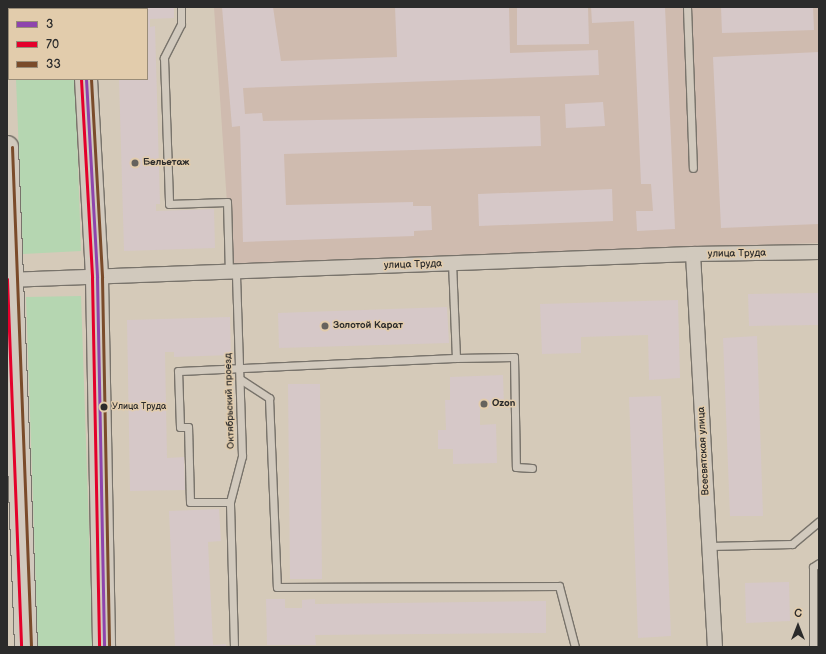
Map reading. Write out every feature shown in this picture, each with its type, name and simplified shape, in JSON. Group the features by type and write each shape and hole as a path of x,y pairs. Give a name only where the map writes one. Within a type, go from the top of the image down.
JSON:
{"main road":[{"path":"86,80 97,278 104,647"},
{"path":"7,148 10,280 26,647"}],"street":[{"name":"улица Труда","path":"10,280 97,278 693,254 819,252"},
{"name":"Всесвятская улица","path":"693,254 716,647"}],"lane":[{"name":"Октябрьский проезд","path":"181,7 181,24 164,58 169,204 227,202 233,272 240,379 242,456 230,502 234,647"},
{"path":"687,7 693,168"},
{"path":"452,264 456,358"},
{"path":"230,502 190,502 188,427 180,427 178,371 239,367 514,357 516,467 532,468"},
{"path":"240,379 269,398 277,586 559,586 575,647"},
{"path":"710,546 792,544 819,521"},
{"path":"813,647 813,567 819,563"}],"shaded area":[{"path":"214,7 819,7 819,243 231,264"}],"green space":[{"path":"16,80 75,80 81,251 23,254"},
{"path":"81,296 93,647 38,647 26,297"}],"building":[{"path":"117,7 174,7 174,18 150,19 150,27 155,26 160,204 156,204 156,211 214,209 215,248 124,251 119,80 148,80 148,8"},
{"path":"222,7 273,7 281,61 397,57 395,7 509,7 510,53 598,50 599,75 243,88 245,114 262,113 263,121 540,116 541,146 284,154 286,205 413,202 413,206 431,206 432,230 414,231 414,236 243,242 240,126 232,127"},
{"path":"517,7 588,7 589,44 517,45"},
{"path":"591,7 665,7 675,229 637,231 636,211 653,211 651,184 641,184 634,21 592,23"},
{"path":"721,7 813,7 814,30 722,33"},
{"path":"819,52 819,224 721,228 713,57"},
{"path":"603,102 605,126 566,128 565,104"},
{"path":"612,189 613,221 479,226 478,194"},
{"path":"819,293 819,325 749,326 748,294"},
{"path":"678,300 680,378 649,380 648,335 581,337 581,353 542,354 540,304"},
{"path":"447,307 449,343 279,348 278,313"},
{"path":"230,317 231,355 174,357 174,352 165,352 167,458 184,457 185,490 130,491 127,320"},
{"path":"757,336 763,516 730,516 723,338"},
{"path":"503,375 504,407 480,408 480,425 496,424 497,463 453,464 453,449 438,449 438,430 446,430 445,400 450,400 450,377"},
{"path":"288,384 320,384 322,579 290,579"},
{"path":"661,396 671,636 638,638 629,397"},
{"path":"219,509 221,541 208,542 213,645 226,644 226,647 175,647 169,511"},
{"path":"789,582 790,621 746,623 745,583"},
{"path":"266,599 285,599 285,608 302,608 302,600 315,599 315,604 546,601 546,633 315,635 316,645 267,645"}],"transit line":[{"name":"70","path":"81,80 92,278 99,647"},
{"name":"3","path":"86,80 97,278 104,647"},
{"name":"33","path":"91,80 102,278 109,647"},
{"name":"33","path":"12,147 31,647"},
{"name":"70","path":"7,279 21,647"}],"place":[{"name":"Бельетаж","path":"135,163"},
{"name":"Золотой Карат","path":"325,326"},
{"name":"Ozon","path":"484,404"},
{"name":"Улица Труда","path":"104,407"}]}
